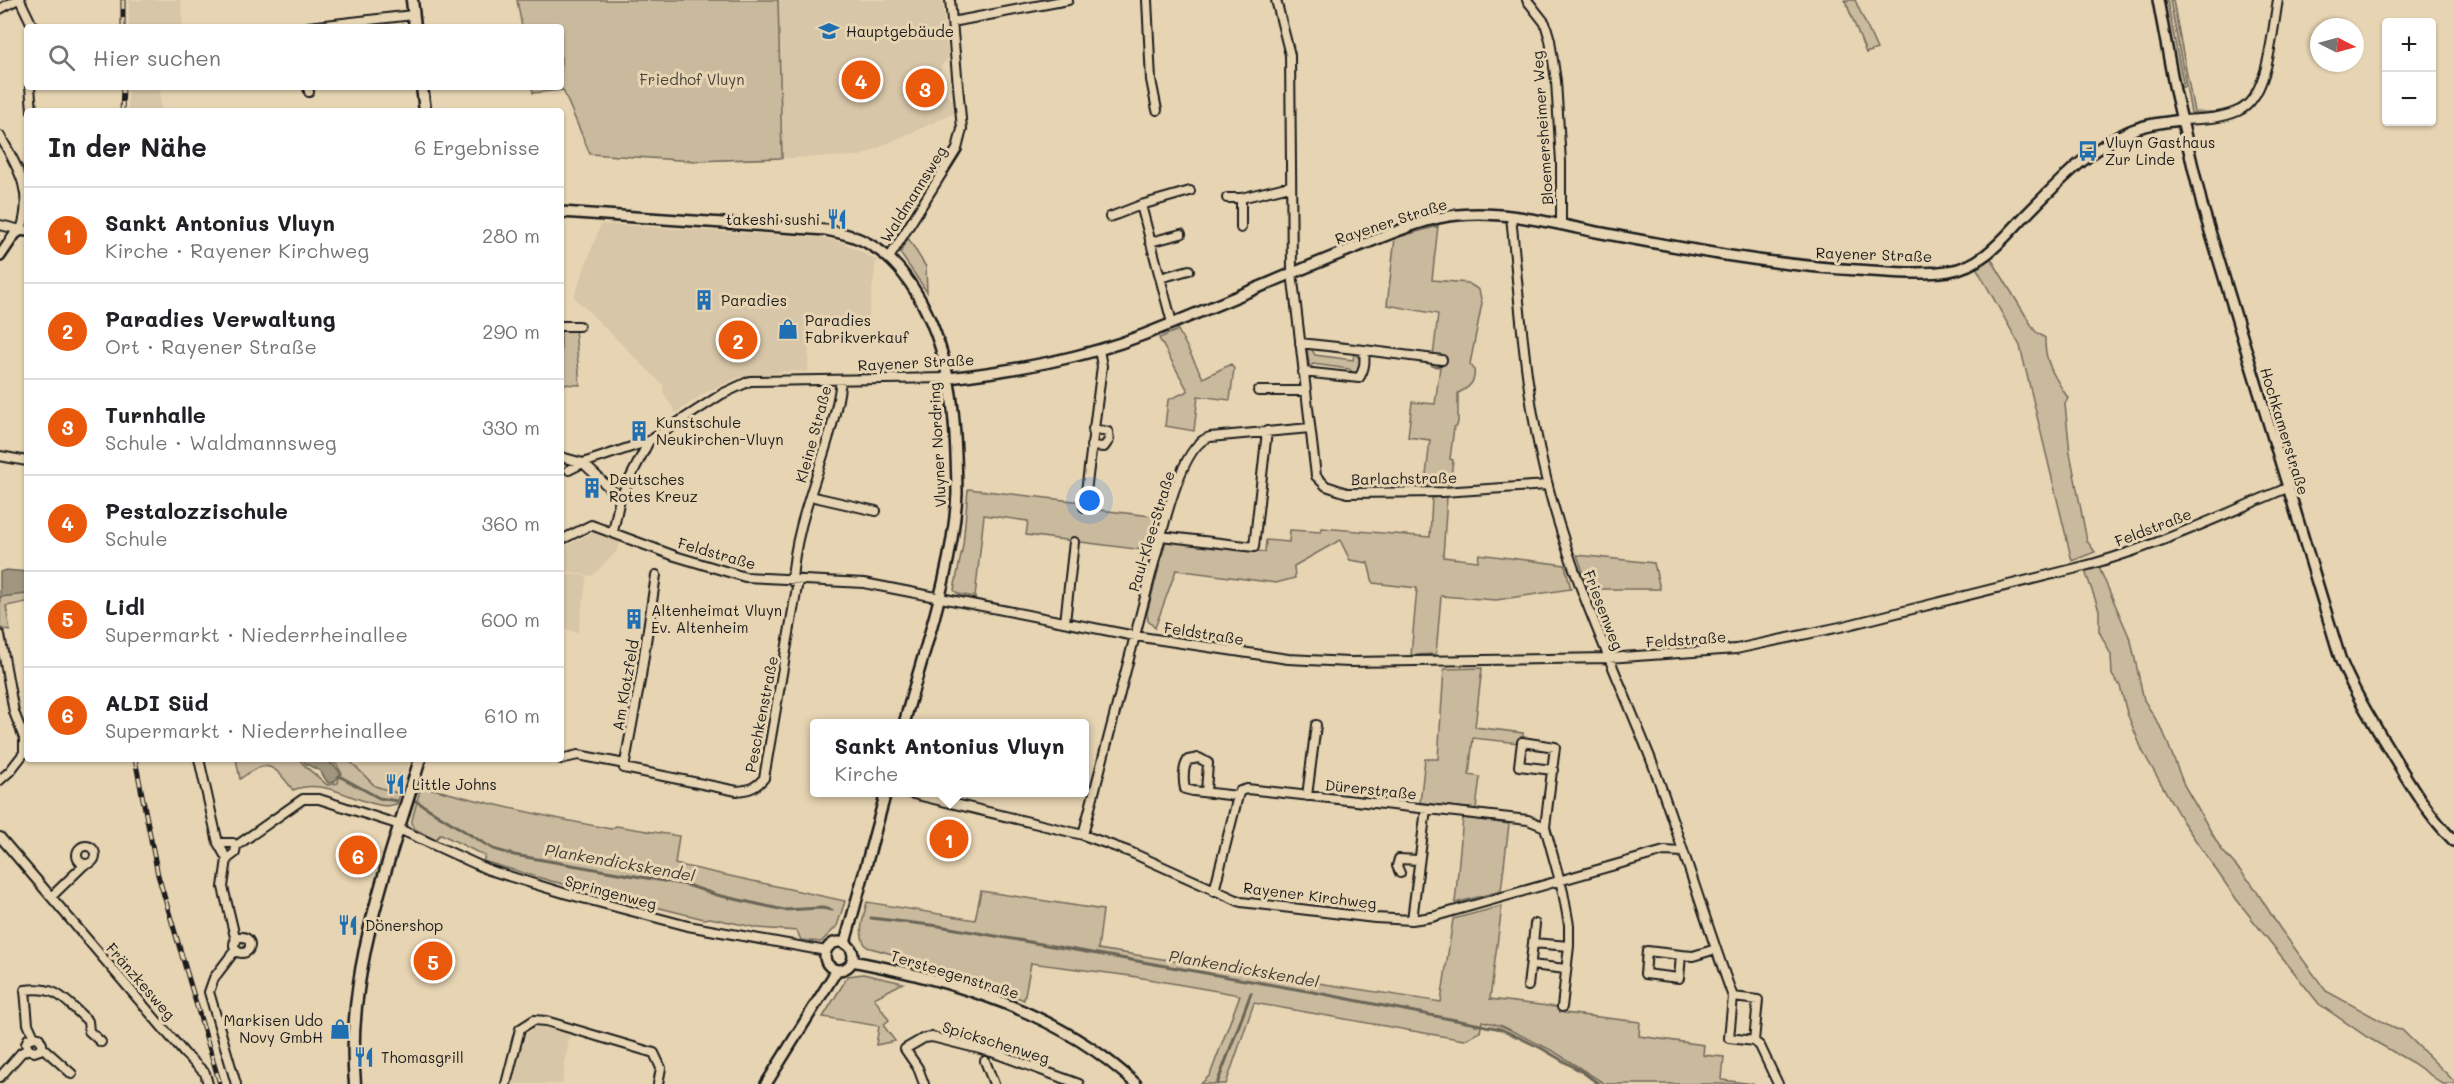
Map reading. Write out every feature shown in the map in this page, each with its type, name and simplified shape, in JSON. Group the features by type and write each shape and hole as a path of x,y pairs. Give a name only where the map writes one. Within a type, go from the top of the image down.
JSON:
{"main road":[{"path":"412,0 414,24"},
{"path":"422,90 425,108"},
{"path":"355,1084 354,1017 363,960 370,925 419,762"}],"street":[{"path":"0,9 18,0 31,24"},
{"name":"Waldmannsweg","path":"889,258 957,149 962,129 950,0"},
{"path":"952,22 1068,0"},
{"path":"1147,0 1151,80 1157,110"},
{"name":"Barlachstraße","path":"1276,0 1290,55 1292,272 1317,476 1326,486 1347,493 1443,492 1548,485"},
{"name":"Bloemersheimer Weg","path":"1527,0 1545,23 1550,40 1556,81 1561,162 1561,225"},
{"name":"Hochkamerstraße","path":"2158,0 2202,205 2333,638 2357,697 2406,778 2428,810 2454,841"},
{"path":"2182,120 2215,117 2236,112 2254,98 2264,79 2278,0"},
{"path":"334,24 413,15"},
{"path":"30,90 32,108"},
{"name":"Rayener Straße","path":"649,441 690,413 750,381 950,378 1035,365 1099,350 1172,323 1292,272 1438,218 1469,214 1511,216 1680,248 1796,266 1895,273 1950,271 1966,266 1986,255 2099,148 2131,130 2182,120"},
{"path":"0,136 24,184"},
{"path":"1227,198 1241,198 1290,186"},
{"path":"1110,217 1141,205 1190,191"},
{"path":"1241,198 1241,228"},
{"path":"1141,205 1172,323"},
{"name":"Vluyner Nordring","path":"564,212 826,230 851,236 869,244 889,258 906,277 934,326 950,378 957,501 938,598 905,719"},
{"name":"Friesenweg","path":"1511,216 1524,348 1536,431 1548,485 1572,565 1650,759 1733,997 1729,1038 1754,1041"},
{"path":"0,225 24,230"},
{"path":"0,256 15,234 24,230"},
{"path":"1150,242 1182,234"},
{"path":"1160,278 1189,270"},
{"path":"564,326 579,326"},
{"path":"1300,343 1442,360"},
{"path":"1084,507 1102,366 1099,350"},
{"path":"1303,372 1359,378 1363,372 1364,351"},
{"name":"Kleine Straße","path":"795,581 797,540 837,405 841,380"},
{"path":"1258,391 1305,392"},
{"name":"Paul-Klee-Straße","path":"1083,835 1161,536 1175,489 1192,451 1204,439 1310,428"},
{"path":"1091,446 1104,447 1110,440 1108,432 1094,429"},
{"path":"1161,536 1254,547 1267,431"},
{"path":"569,470 583,463 649,441"},
{"path":"614,532 620,498 649,441"},
{"path":"0,456 24,460"},
{"path":"564,458 583,463 620,498"},
{"name":"Feldstraße","path":"564,538 591,525 675,556 745,577 864,583 1135,636 1271,657 1339,662 1608,658 1736,649 1840,627 2030,580 2097,563 2287,488"},
{"name":"Kleine Straße","path":"810,496 876,511"},
{"path":"1065,622 1074,542"},
{"name":"Am Klotzfeld","path":"624,766 641,676 656,575"},
{"name":"Peschkenstraße","path":"624,766 737,791 749,790 759,785 764,778 768,762 795,581"},
{"path":"0,635 14,712 23,725 24,738 24,753 0,780"},
{"path":"1308,796 1316,725"},
{"path":"1552,770 1519,766 1522,742 1556,747 1545,827 1569,925 1562,1007"},
{"path":"564,758 578,755 624,766"},
{"path":"1199,758 1208,764 1206,792 1185,789 1184,780 1188,760 1199,758"},
{"path":"200,762 218,843 227,859 223,887 236,945 214,978 209,992 236,1084"},
{"name":"Dürerstraße","path":"1206,792 1238,796 1240,791 1252,789 1528,820 1545,827"},
{"path":"1214,891 1238,796"},
{"path":"845,943 885,797"},
{"name":"Rayener Kirchweg","path":"926,797 1083,835 1131,852 1241,902 1412,920 1664,851 1683,852"},
{"name":"Springenweg","path":"236,846 303,799 318,799 399,827 489,870 567,894 688,926 826,951"},
{"path":"1412,920 1426,809"},
{"name":"Fränzkesweg","path":"0,837 185,1054 205,1073 208,1084"},
{"path":"218,843 233,843 236,846 235,853 227,859"},
{"path":"1400,873 1397,866 1399,859 1419,860"},
{"path":"51,897 85,864"},
{"path":"1528,986 1535,924"},
{"path":"766,1084 837,970 848,966 852,961 851,948 845,943 834,942 826,951 827,963 837,970"},
{"path":"1533,943 1569,946"},
{"path":"1681,955 1678,978 1644,974 1647,951 1693,956 1716,949"},
{"name":"Tersteegenstraße","path":"852,961 938,982 1018,1008 1074,1036 1136,1084"},
{"path":"1531,965 1566,969"},
{"path":"72,1074 42,1047 39,1038 33,1036 28,1024 25,990 42,988 54,991 88,1022 89,1031 101,1042"},
{"path":"1733,997 1758,1000 1754,1041 1760,1046 1777,1083"},
{"path":"506,1084 520,1029 534,1020 546,1021 654,1053 661,1068 658,1084"},
{"path":"28,1049 27,1041 33,1036"},
{"name":"Spickschenweg","path":"924,1084 918,1068 905,1049 932,1036 992,1052 1079,1084"},
{"path":"28,1049 34,1052 42,1047"},
{"path":"0,1077 21,1053 28,1049"},
{"path":"985,1061 994,1084"}],"shaded area":[{"path":"129,0 181,0 183,24 129,24"},
{"path":"778,0 942,0 948,58 941,66 944,93 953,101 954,113 860,156 782,158"},
{"path":"128,90 160,90 161,108 128,108"},
{"path":"601,224 822,238 844,243 876,260 868,321 809,324 808,372 790,371 740,377 706,392 676,413 663,393 664,386 574,297"},
{"path":"593,532 621,541 616,552 592,576 564,571 564,547"},
{"path":"6,570 24,572 24,594 0,597 0,572"},
{"path":"564,573 587,576 578,633 564,629"},
{"path":"304,762 329,762 341,774 334,782 328,783 320,771"},
{"path":"360,762 409,762 400,794 375,786 357,767"},
{"path":"534,1028 570,1032 562,1084 513,1084 513,1076 526,1035"}],"green space":[{"name":"Friedhof Vluyn","path":"517,0 778,0 782,158 694,161 590,154 563,90 564,24 521,24"},
{"path":"1845,0 1855,0 1877,49 1866,53"},
{"path":"2162,0 2167,0 2184,87 2179,87"},
{"path":"2170,0 2173,0 2194,112 2226,110 2246,99 2258,80 2265,50 2262,74 2256,92 2242,105 2232,110 2212,114 2191,113"},
{"name":"Friedhof Vluyn","path":"532,90 563,90 533,93"},
{"path":"1438,226 1432,280 1468,283 1479,290 1482,303 1470,364 1474,369 1474,378 1468,387 1458,393 1458,422 1454,427 1450,484 1425,485 1430,440 1408,437 1412,402 1435,404 1440,367 1432,366 1438,314 1387,305 1395,238"},
{"path":"908,238 926,267 927,292 900,253"},
{"path":"1990,257 2035,331 2045,338 2048,362 2068,398 2065,404 2070,453 2087,541 2095,552 2072,561 2020,346 1976,267"},
{"path":"564,329 575,329 580,385 564,384"},
{"path":"1178,330 1203,378 1231,364 1234,369 1230,400 1198,396 1194,431 1165,426 1168,400 1188,391 1159,338"},
{"path":"1307,348 1311,348 1315,355 1353,360 1354,353 1362,364 1355,374 1349,369 1313,364 1311,366 1314,370 1310,370"},
{"path":"968,489 1082,502 1082,508 1160,517 1151,551 1026,535 1028,521 984,515 975,597 958,594 954,590 963,545"},
{"path":"1447,496 1443,557 1478,561 1479,554 1565,565 1571,589 1496,600 1441,596 1436,654 1411,655 1417,588 1373,583 1368,563 1350,560 1340,540 1294,566 1295,578 1276,583 1176,570 1155,628 1148,621 1147,613 1166,540 1265,552 1266,540 1289,542 1290,530 1321,532 1322,528 1430,537 1432,498"},
{"path":"1577,555 1654,563 1660,589 1589,589"},
{"path":"2098,565 2131,641 2144,700 2163,731 2184,785 2221,849 2252,884 2279,927 2326,991 2396,1029 2402,1030 2454,1081 2454,1084 2443,1084 2319,1004 2237,900 2183,822 2143,752 2127,713 2120,686 2112,675 2111,655 2099,631 2099,610 2085,571"},
{"path":"24,594 24,603 6,606 10,631 0,628 0,597"},
{"path":"1482,668 1475,727 1523,733 1523,740 1519,739 1519,743 1473,738 1469,775 1480,777 1476,809 1420,803 1425,759 1438,759 1444,669"},
{"path":"237,762 302,762 327,785 338,783 339,776 342,774 332,762 351,762 375,786 400,794 397,804 386,806 317,787 293,790 281,775 270,767 257,768 240,779"},
{"path":"421,786 539,815 611,829 616,826 679,836 675,864 845,901 837,926 821,942 801,940 797,931 758,928 710,918 704,919 551,881 483,861 485,856 441,834 435,840 415,829 412,820"},
{"path":"1463,818 1509,824 1501,891 1455,903"},
{"path":"981,891 1103,910 1098,949 1441,1002 1453,919 1502,906 1490,999 1564,1008 1564,1013 1640,1022 1639,1036 1704,1045 1703,1055 1724,1057 1722,1080 1754,1084 1605,1084 1553,1051 1502,1026 1482,1021 1480,1032 1464,1040 1254,1003 1226,1084 1201,1084 1210,1075 1240,995 1131,976 1031,963 1024,1000 946,969 867,947 864,942 861,931 867,902 975,920"},
{"path":"863,974 903,983 874,998 889,1020 883,1025 895,1041 876,1045 879,1026 823,1017 848,976"}],"waterway":[{"name":"Plankendickskendel","path":"339,776 379,798 397,801"},
{"name":"Plankendickskendel","path":"416,801 493,849 514,855 687,885 717,895 784,910 822,908 832,910"},
{"name":"Plankendickskendel","path":"871,918 939,926 1313,992 1501,1029 1541,1048 1599,1084"},
{"path":"1217,1084 1251,993"}],"railway":[{"path":"123,0 123,24"},
{"path":"122,108 123,90"},
{"path":"136,762 158,875 220,1084"}],"place":[{"name":"Hauptgebäude","path":"829,31"},
{"name":"Pestalozzischule","path":"861,80"},
{"name":"Turnhalle","path":"925,88"},
{"name":"Vluyn Gasthaus Zur Linde","path":"2088,151"},
{"name":"takeshi sushi","path":"837,219"},
{"name":"Paradies","path":"704,300"},
{"name":"Paradies Fabrikverkauf","path":"788,329"},
{"name":"Paradies Verwaltung","path":"738,340"},
{"name":"Kunstschule Neukirchen-Vluyn","path":"639,431"},
{"name":"Deutsches Rotes Kreuz","path":"592,488"},
{"name":"Altenheimat Vluyn Ev. Altenheim","path":"634,619"},
{"name":"Little Johns","path":"395,784"},
{"name":"Sankt Antonius Vluyn","path":"949,839"},
{"name":"ALDI Süd","path":"358,855"},
{"name":"Dönershop","path":"348,925"},
{"name":"Lidl","path":"433,961"},
{"name":"Markisen Udo Novy GmbH","path":"340,1029"},
{"name":"Thomasgrill","path":"364,1057"}]}
